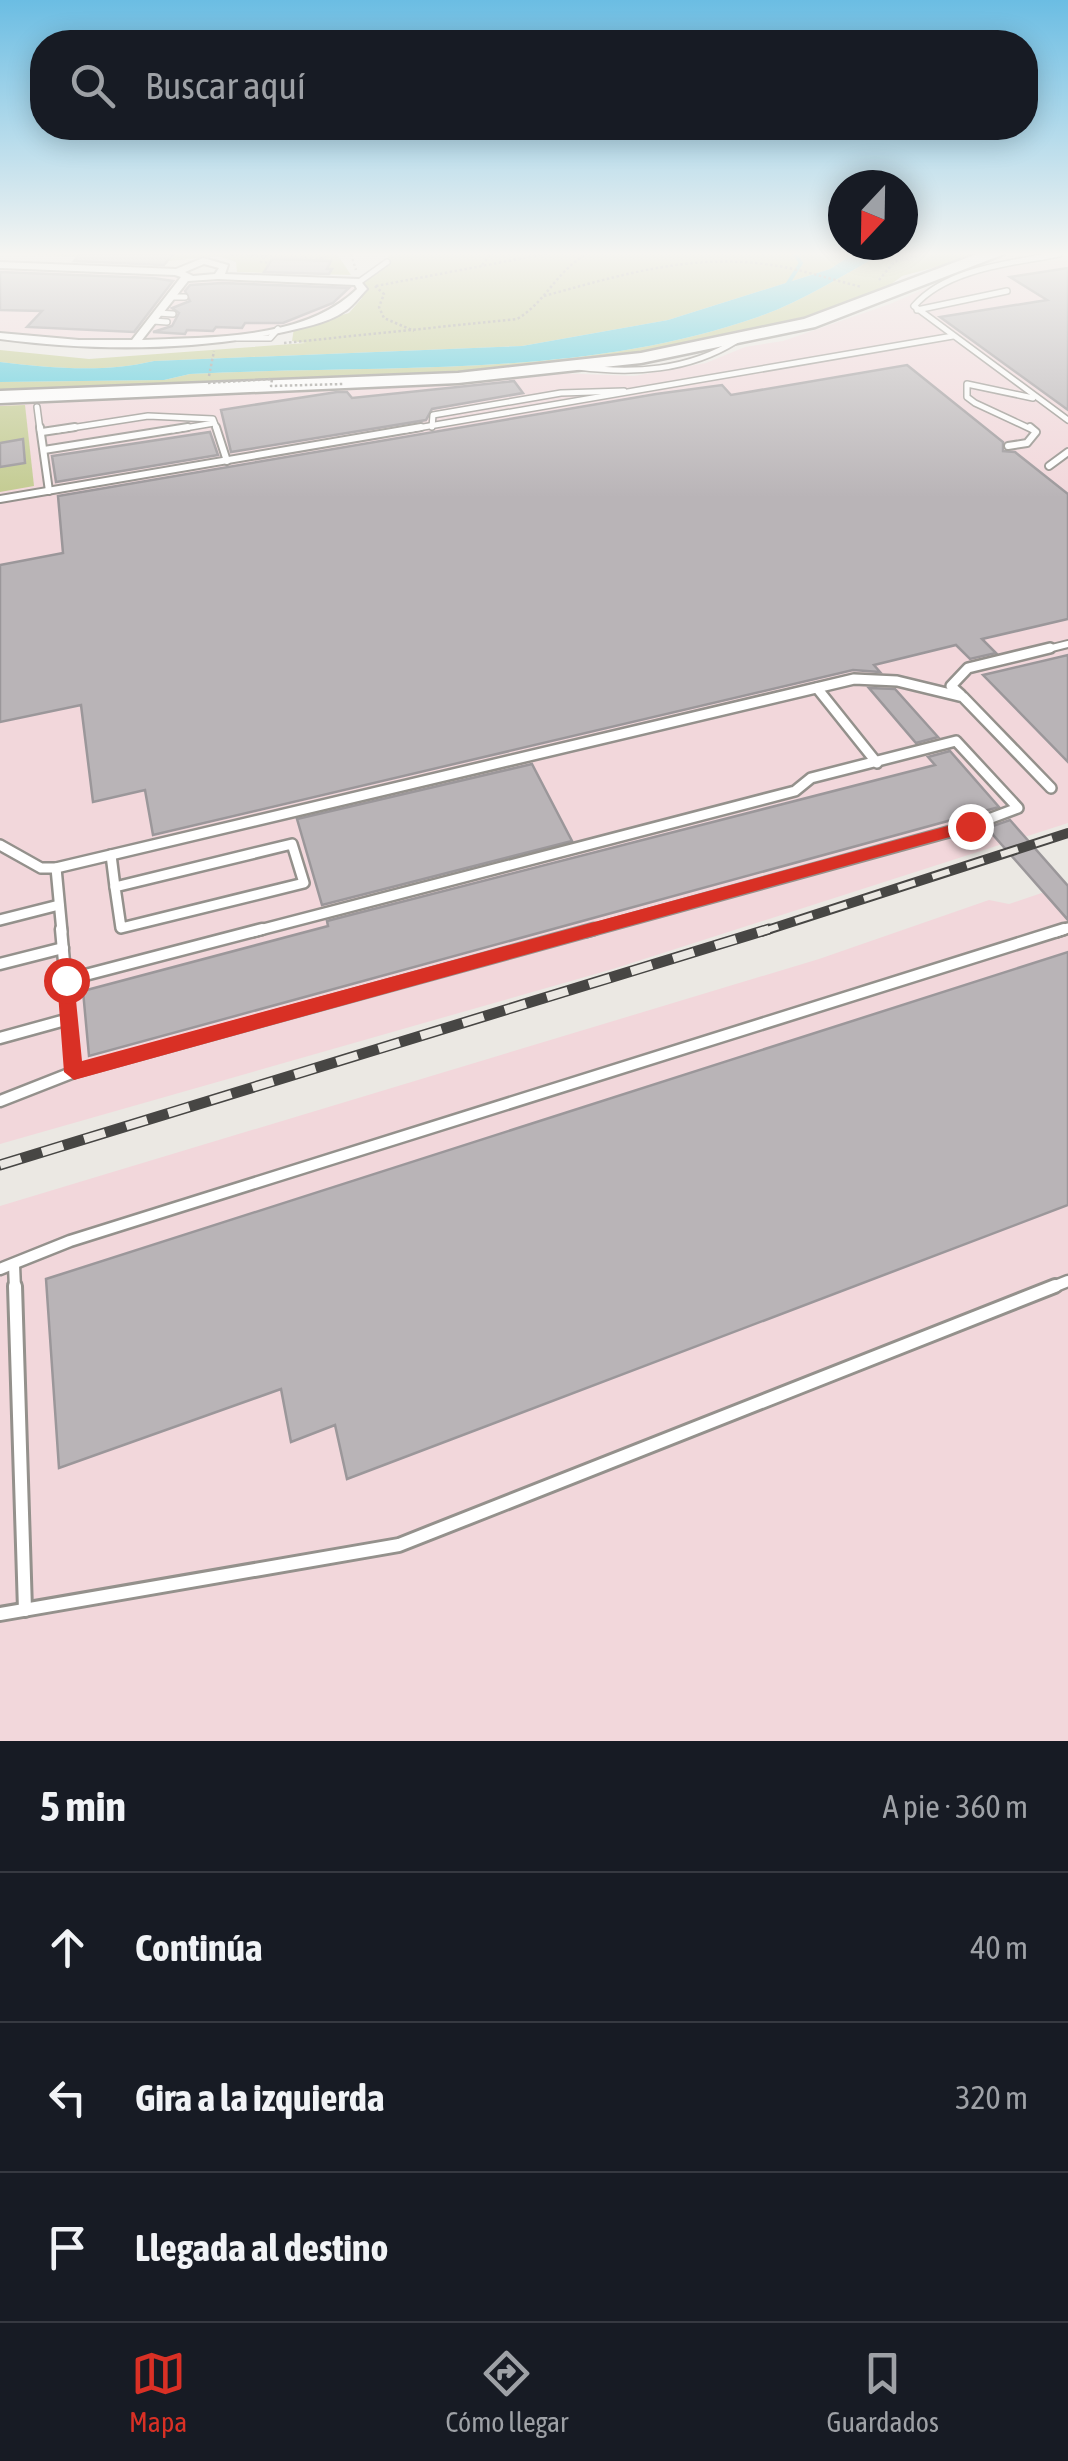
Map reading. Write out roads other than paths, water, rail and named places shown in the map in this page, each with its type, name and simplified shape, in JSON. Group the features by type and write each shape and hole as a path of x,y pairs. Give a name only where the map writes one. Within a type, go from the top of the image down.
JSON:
{"highway":[{"path":"0,397 458,378 575,366 758,335"}],"street":[{"path":"134,344 143,335"},
{"path":"0,336 51,344 134,344 244,335"}],"lane":[{"path":"0,498 432,428 954,336 1068,420"},
{"path":"1008,446 1027,443 1036,432 1025,422 974,403 967,397 968,384 1040,400"},
{"path":"432,428 433,415 585,390 632,392"},
{"path":"36,407 48,490"},
{"path":"42,432 148,416 214,423"},
{"path":"214,423 227,461"},
{"path":"44,450 214,423"},
{"path":"1048,466 1068,452"},
{"path":"1051,788 951,686 968,668 1068,644"},
{"path":"0,844 41,868 56,868 854,679 898,681 964,697"},
{"path":"817,688 877,763"},
{"path":"0,1100 74,1072 970,826 1018,808 956,741 811,778 795,791 66,980"},
{"path":"111,855 115,887 121,928 304,882 292,844 115,887"},
{"path":"56,868 74,1072"},
{"path":"0,920 59,905"},
{"path":"26,1610 7,1267 70,1241 1068,928"},
{"path":"0,964 63,948"},
{"path":"0,1038 69,1019"},
{"path":"0,1614 400,1544 1068,1280"}],"water":[{"path":"582,335 695,335 619,351 477,365 190,374 164,380 0,382 0,362 96,368 154,361 522,346"}],"railway":[{"path":"761,932 1068,833"},
{"path":"0,1165 769,929"}]}
